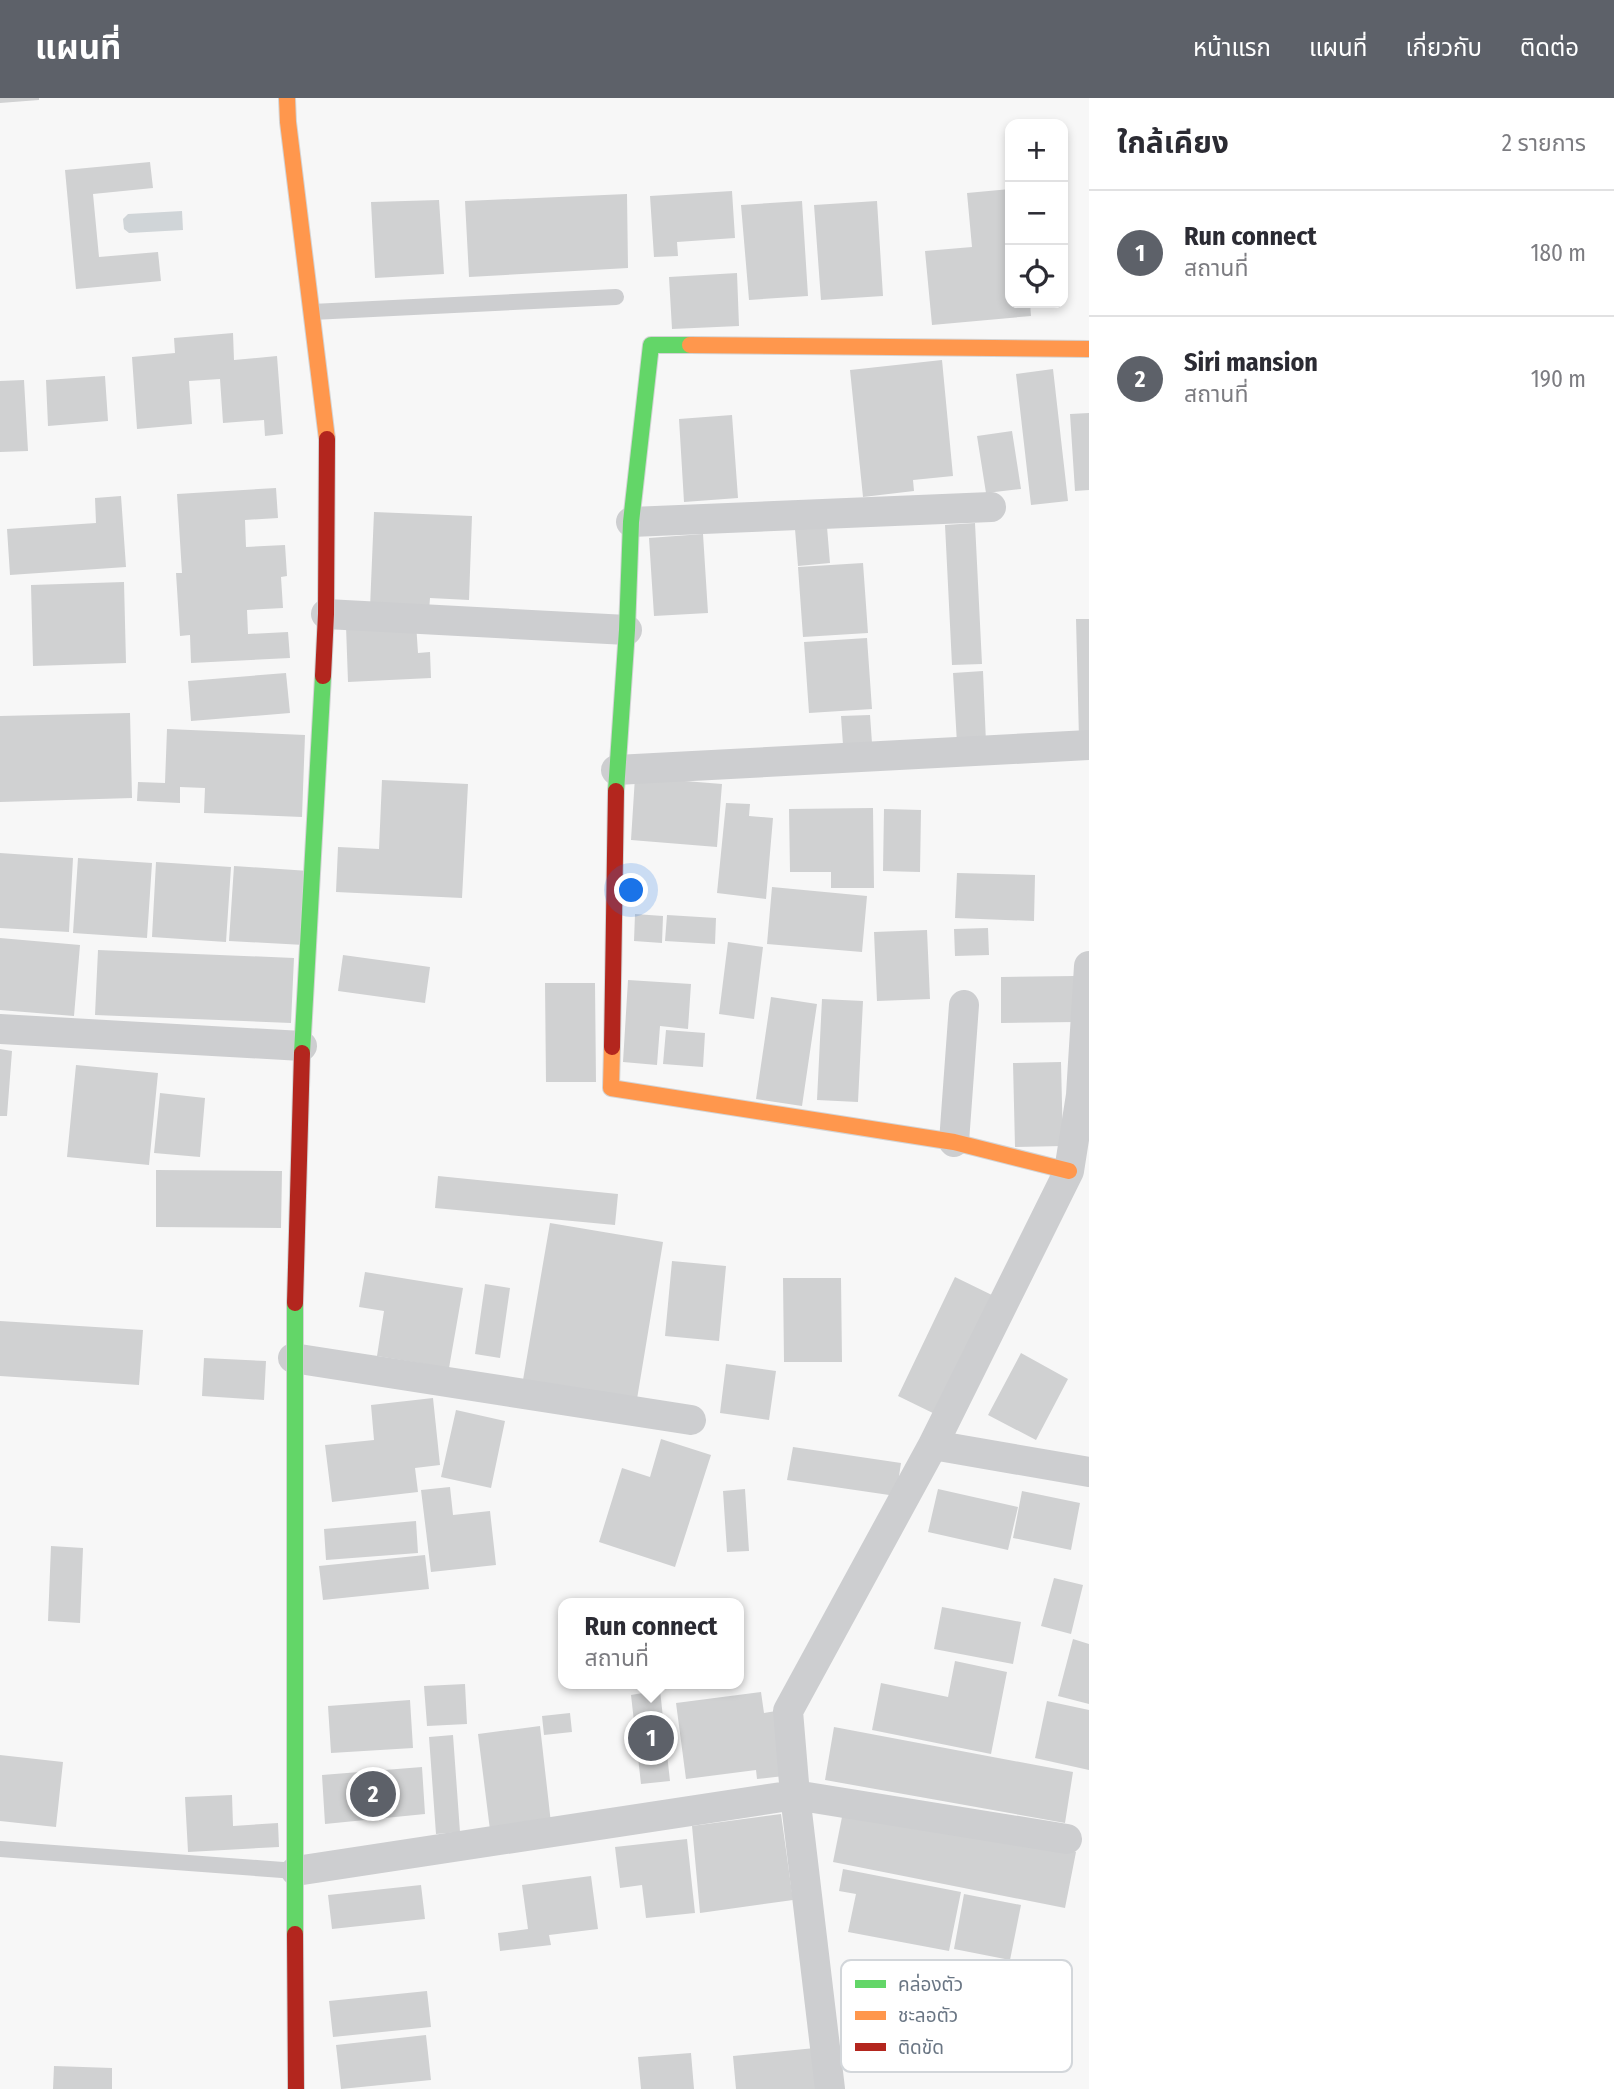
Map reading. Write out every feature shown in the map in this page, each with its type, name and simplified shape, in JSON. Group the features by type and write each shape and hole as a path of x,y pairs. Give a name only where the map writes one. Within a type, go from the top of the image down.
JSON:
{"street":[{"path":"287,98 327,436 326,614 302,1046 293,1358 296,2089"},
{"path":"1069,1171 954,1142 611,1088 616,770 627,630 631,522 650,345 1089,349"},
{"path":"631,522 990,507"},
{"path":"326,614 627,630"},
{"path":"616,770 1089,745"},
{"path":"830,2089 795,1795 788,1711 933,1446 1069,1171 1085,1096 1089,966"},
{"path":"954,1142 964,1006"},
{"path":"0,1029 302,1046"},
{"path":"293,1358 691,1420"},
{"path":"933,1446 1089,1472"},
{"path":"296,1871 795,1795 1067,1839"}],"lane":[{"path":"312,312 616,297"},
{"path":"0,1849 296,1871"}],"shaded area":[{"path":"182,211 183,230 129,233 124,229 123,219 128,214"}],"building":[{"path":"0,98 39,98 39,100 0,103"},
{"path":"150,162 153,188 93,194 99,257 158,252 161,281 76,289 65,170"},
{"path":"1005,189 1005,308 1030,308 1031,316 932,325 925,251 972,247 967,193"},
{"path":"732,191 735,238 677,242 678,256 654,257 650,196"},
{"path":"627,194 628,268 469,277 465,201"},
{"path":"439,200 444,274 375,278 371,202"},
{"path":"802,201 808,296 749,300 741,205"},
{"path":"877,201 883,296 821,300 814,205"},
{"path":"737,273 739,326 672,329 669,277"},
{"path":"233,333 234,360 277,356 283,434 265,436 264,420 223,423 220,379 189,381 192,424 137,429 132,357 175,353 174,338"},
{"path":"942,360 953,476 913,480 914,491 863,497 850,370"},
{"path":"1053,369 1068,501 1031,505 1016,374"},
{"path":"105,376 108,421 48,426 46,380"},
{"path":"24,380 28,451 0,452 0,381"},
{"path":"1089,413 1089,490 1075,491 1070,414"},
{"path":"732,415 738,498 684,502 679,419"},
{"path":"1012,431 1021,489 986,493 977,436"},
{"path":"276,488 278,518 245,520 246,547 285,545 287,576 281,577 283,608 247,610 248,634 288,632 290,658 191,663 190,635 180,636 176,573 182,573 177,494"},
{"path":"121,496 126,567 10,575 7,529 96,523 95,498"},
{"path":"374,512 472,516 469,600 430,598 429,611 370,608"},
{"path":"975,523 982,664 952,665 945,525"},
{"path":"827,527 830,563 798,566 795,529"},
{"path":"703,534 708,613 654,616 649,538"},
{"path":"863,563 868,633 803,637 798,567"},
{"path":"124,582 126,663 33,666 31,585"},
{"path":"1076,619 1089,619 1089,739 1079,739"},
{"path":"416,623 418,653 430,652 431,678 348,682 346,626"},
{"path":"867,638 872,709 809,713 804,642"},
{"path":"983,671 986,743 957,744 953,673"},
{"path":"286,673 290,713 191,721 188,681"},
{"path":"130,713 132,798 0,802 0,716"},
{"path":"870,715 872,743 843,745 841,716"},
{"path":"167,729 305,735 302,817 204,813 205,788 180,787 180,803 137,801 138,782 165,783"},
{"path":"635,777 722,784 717,847 631,840"},
{"path":"382,780 468,784 462,898 336,892 338,847 379,849"},
{"path":"726,803 750,804 749,816 773,818 766,899 717,893"},
{"path":"873,808 874,888 831,888 831,872 790,872 789,809"},
{"path":"884,809 921,810 920,872 883,871"},
{"path":"0,853 73,858 69,932 0,928"},
{"path":"78,858 152,863 147,938 73,933"},
{"path":"156,862 231,867 226,942 152,937"},
{"path":"234,866 309,871 304,945 229,941"},
{"path":"957,873 1035,875 1034,921 955,918"},
{"path":"772,887 867,896 862,952 767,944"},
{"path":"635,914 663,916 662,943 634,941"},
{"path":"667,915 716,918 715,944 665,941"},
{"path":"988,928 989,955 955,956 954,929"},
{"path":"927,930 930,999 877,1001 874,932"},
{"path":"0,938 80,945 74,1016 0,1010"},
{"path":"728,942 763,947 754,1019 719,1014"},
{"path":"98,950 294,958 291,1023 95,1015"},
{"path":"343,955 430,967 425,1003 338,991"},
{"path":"1075,976 1076,1022 1001,1023 1001,977"},
{"path":"628,980 691,984 688,1029 660,1026 657,1065 623,1062"},
{"path":"545,983 595,983 596,1082 546,1082"},
{"path":"771,997 817,1004 802,1106 756,1099"},
{"path":"822,999 863,1001 858,1102 817,1100"},
{"path":"666,1030 705,1033 703,1067 663,1064"},
{"path":"0,1049 12,1051 7,1116 0,1116"},
{"path":"1061,1062 1063,1146 1015,1147 1013,1063"},
{"path":"76,1065 158,1073 149,1165 67,1157"},
{"path":"160,1093 205,1098 200,1157 154,1153"},
{"path":"156,1170 282,1171 281,1228 156,1227"},
{"path":"438,1176 618,1194 615,1225 435,1208"},
{"path":"550,1223 663,1242 637,1399 523,1380"},
{"path":"672,1261 726,1266 719,1341 665,1336"},
{"path":"365,1272 463,1288 449,1368 377,1356 384,1311 359,1307"},
{"path":"955,1277 998,1298 941,1417 898,1396"},
{"path":"783,1278 841,1278 842,1362 784,1362"},
{"path":"485,1284 510,1288 500,1358 475,1354"},
{"path":"0,1321 143,1330 139,1385 0,1376"},
{"path":"1021,1353 1068,1379 1036,1440 988,1415"},
{"path":"204,1358 266,1361 264,1400 202,1396"},
{"path":"726,1364 776,1371 769,1420 720,1413"},
{"path":"433,1398 440,1465 415,1468 418,1492 332,1502 325,1445 374,1440 371,1405"},
{"path":"456,1410 505,1421 491,1488 441,1477"},
{"path":"661,1439 711,1455 675,1567 599,1542 622,1468 650,1477"},
{"path":"793,1447 901,1463 896,1496 787,1480"},
{"path":"450,1487 453,1515 490,1511 496,1565 431,1572 421,1490"},
{"path":"745,1489 749,1551 727,1552 723,1491"},
{"path":"938,1489 1018,1507 1008,1550 928,1532"},
{"path":"1022,1491 1080,1503 1071,1550 1013,1538"},
{"path":"416,1521 418,1553 326,1560 324,1529"},
{"path":"51,1546 83,1548 80,1623 48,1621"},
{"path":"425,1555 429,1589 323,1600 319,1566"},
{"path":"1054,1578 1083,1585 1071,1634 1041,1626"},
{"path":"942,1607 1021,1622 1013,1664 934,1649"},
{"path":"1073,1639 1089,1644 1089,1704 1058,1696"},
{"path":"955,1661 1007,1672 991,1754 872,1730 881,1683 948,1697"},
{"path":"465,1684 467,1724 427,1726 424,1686"},
{"path":"660,1690 670,1781 641,1784 631,1695"},
{"path":"761,1692 764,1713 776,1711 784,1776 757,1779 756,1770 686,1779 676,1703"},
{"path":"410,1700 413,1748 331,1753 328,1706"},
{"path":"1047,1701 1089,1710 1089,1770 1035,1758"},
{"path":"570,1713 572,1732 544,1735 542,1716"},
{"path":"540,1726 551,1823 490,1830 478,1734"},
{"path":"834,1727 1073,1772 1065,1823 825,1780"},
{"path":"453,1735 460,1832 436,1834 429,1737"},
{"path":"0,1755 63,1762 56,1827 0,1821"},
{"path":"422,1767 425,1814 325,1824 322,1775"},
{"path":"232,1795 233,1826 278,1823 279,1847 188,1852 185,1797"},
{"path":"844,1807 1076,1852 1065,1908 833,1862"},
{"path":"781,1814 793,1900 700,1913 692,1826"},
{"path":"687,1839 695,1913 646,1918 642,1885 620,1888 615,1847"},
{"path":"843,1869 961,1892 949,1951 848,1932 856,1894 839,1891"},
{"path":"591,1876 598,1929 549,1935 551,1945 500,1951 498,1933 528,1929 522,1885"},
{"path":"421,1885 425,1919 332,1929 328,1895"},
{"path":"964,1894 1021,1905 1010,1960 954,1949"},
{"path":"427,1991 431,2027 333,2037 329,2001"},
{"path":"426,2035 431,2080 341,2089 336,2045"},
{"path":"815,2048 819,2089 736,2089 733,2056"},
{"path":"691,2053 694,2089 641,2089 638,2057"},
{"path":"54,2066 112,2068 112,2089 53,2089"}],"traffic: fast":[{"path":"616,791 631,522 651,345 690,345"},
{"path":"302,1053 323,676"},
{"path":"295,1303 295,1934"}],"traffic: slow":[{"path":"287,98 327,439"},
{"path":"690,345 1089,349"},
{"path":"612,1047 611,1088 954,1142 1069,1171"}],"traffic: jam":[{"path":"323,676 327,439"},
{"path":"612,1047 616,791"},
{"path":"295,1303 302,1053"},
{"path":"295,1934 296,2089"}],"place":[{"name":"Run connect","path":"651,1738"},
{"name":"Siri mansion","path":"373,1794"}]}
